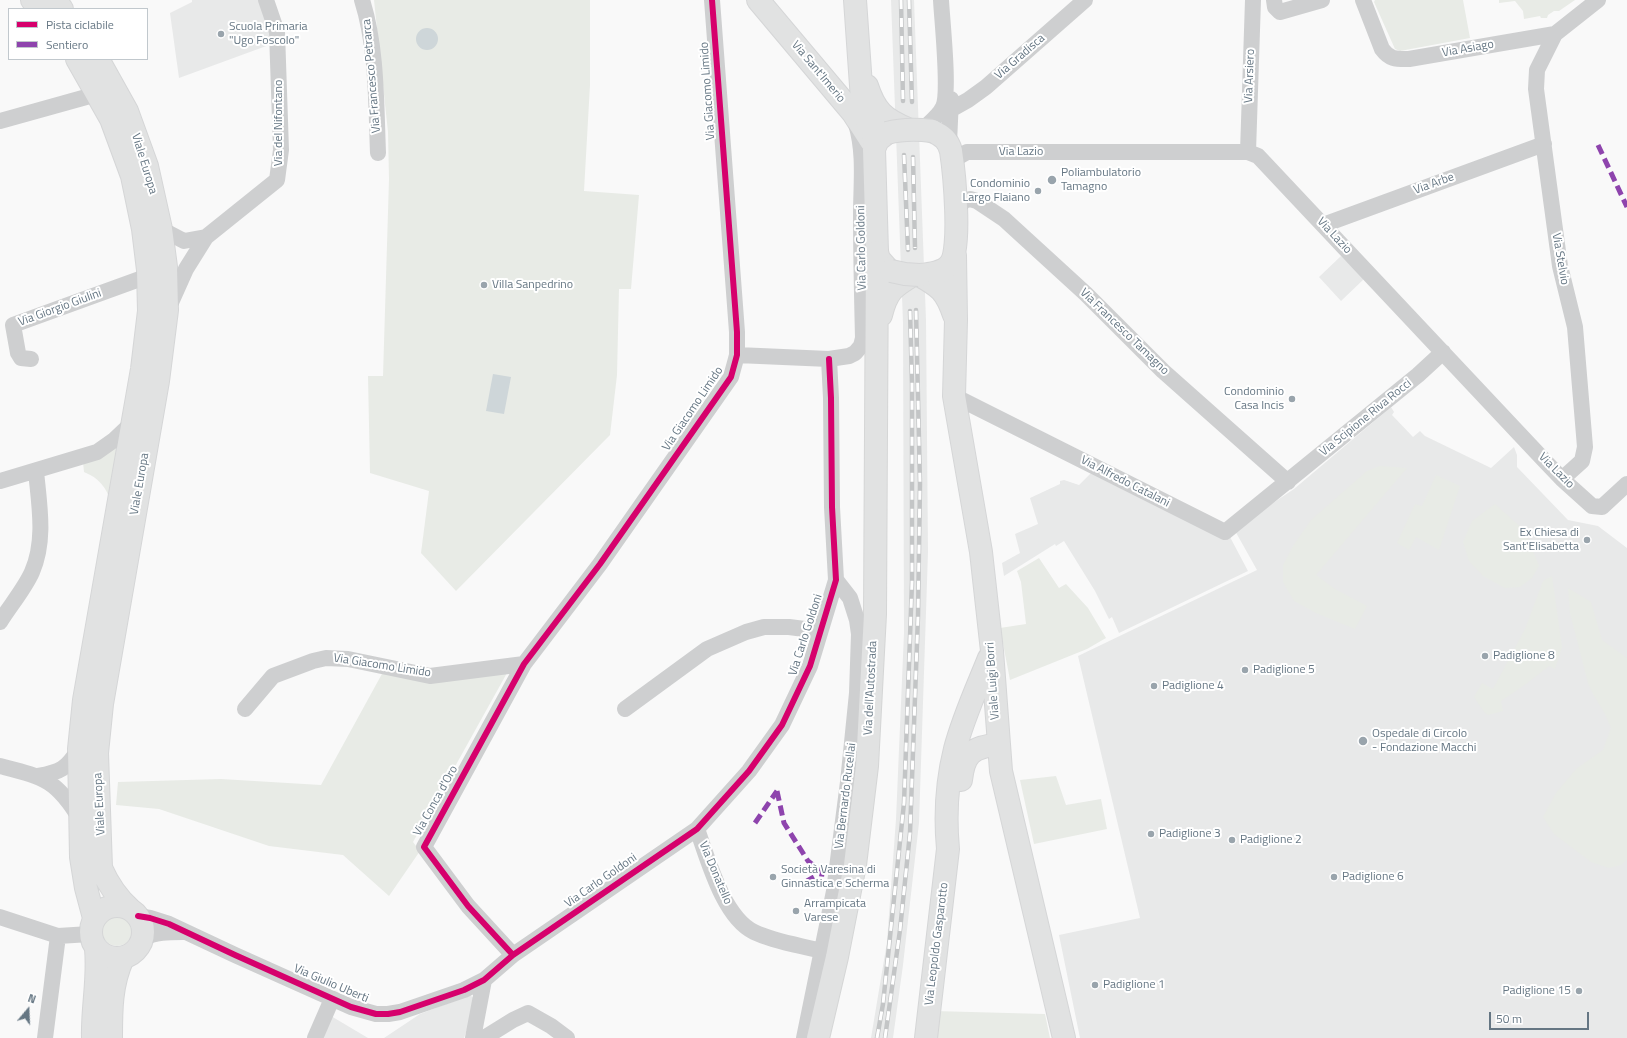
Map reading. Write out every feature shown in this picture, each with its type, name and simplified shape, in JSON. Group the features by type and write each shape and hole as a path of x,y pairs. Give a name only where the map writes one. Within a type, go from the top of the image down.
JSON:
{"main road":[{"path":"32,0 38,8"},
{"path":"55,0 61,8"},
{"name":"Via Sant'Imerio","path":"758,0 854,115 879,141"},
{"path":"855,0 863,108 874,136 879,141 877,334"},
{"name":"Viale Europa","path":"78,60 111,119 132,176 143,229 148,276 149,311 142,369 84,700 80,749 80,857 94,934 97,973 94,999 93,1038"},
{"name":"Viale Europa","path":"99,60 127,112 147,166 161,229 166,267 167,310 158,381 102,704 98,753 101,868 107,882 116,895 134,913"},
{"path":"860,73 867,85 872,101 879,111 891,122 933,139"},
{"path":"879,141 899,130 933,139"},
{"name":"Viale Luigi Borri","path":"933,139 956,210 956,320 953,366 954,396 981,552 992,651 997,736 1004,786 1064,1038"},
{"path":"877,252 882,264 892,271 916,275 932,273 946,268 952,263 955,256"},
{"path":"877,334 885,301 888,295 897,285 916,275"},
{"name":"Viale Luigi Borri","path":"916,275 944,292 956,320"},
{"name":"Via dell'Autostrada","path":"818,1038 837,957 855,865 867,766 875,614 877,334"},
{"name":"Via Leopoldo Gasparotto","path":"948,849 946,832 949,782 955,750 992,651"},
{"path":"962,729 970,723 986,723 997,736"},
{"name":"Via Leopoldo Gasparotto","path":"926,1038 948,849 957,814 962,769 964,762 973,751 997,736"},
{"path":"111,1038 112,992 117,970 123,958 135,951 143,938 143,931 142,923 134,913 123,906 111,907 100,912 94,934 108,957 123,958"}],"street":[{"name":"Via del Nifontano","path":"167,310 186,269 206,237 277,180 281,150 277,32 266,0"},
{"name":"Via Francesco Petrarca","path":"362,0 369,20 375,87 378,153"},
{"name":"Via Giacomo Limido","path":"245,709 273,676 313,661 326,658 348,659 430,676 524,664 600,564 731,377 737,355 737,332 712,0"},
{"path":"933,139 934,119 944,107 946,76 941,0"},
{"name":"Via Gradisca","path":"952,109 986,87 1085,0"},
{"name":"Via Arsiero","path":"1248,152 1253,0"},
{"path":"1274,0 1276,7 1280,12 1322,0"},
{"name":"Via Asiago","path":"1363,0 1382,49 1387,56 1394,59 1409,59 1555,34 1598,0"},
{"name":"Via Stelvio","path":"1555,34 1535,75 1536,89 1560,266 1575,327 1585,447 1582,461 1562,479"},
{"path":"933,139 952,109 946,76"},
{"path":"0,121 97,94"},
{"name":"Via Carlo Goldoni","path":"737,355 829,359 849,356 859,349 862,342 862,157 860,138 854,115"},
{"name":"Via Lazio","path":"933,139 967,152 1248,152 1258,156 1562,479 1592,506 1602,507 1627,484"},
{"name":"Via Arbe","path":"1323,225 1544,144"},
{"name":"Via Francesco Tamagno","path":"956,210 964,200 970,199 977,201 1004,219 1086,294 1163,371 1288,482"},
{"name":"Via del Nifontano","path":"161,229 184,241 206,237"},
{"name":"Via Giorgio Giulini","path":"31,359 21,358 18,354 13,325 148,276"},
{"name":"Via Scipione Riva Rocci","path":"1288,482 1443,352"},
{"name":"Via Carlo Goldoni","path":"513,955 696,829 749,771 782,725 810,666 836,580 832,506 829,359"},
{"name":"Via Alfredo Catalani","path":"954,396 1225,532 1288,482"},
{"path":"0,481 97,452 114,440 133,422"},
{"path":"0,622 31,574 38,554 40,533 36,471"},
{"name":"Via Bernardo Rucellai","path":"804,1038 810,1017 834,891 848,782 859,663 859,634 855,610 850,598 836,580"},
{"name":"Via Carlo Goldoni","path":"625,709 706,649 746,632 764,627 789,627 820,631"},
{"name":"Via Conca d'Oro","path":"513,955 468,906 424,847 524,664"},
{"path":"38,776 62,770 70,764 80,749"},
{"path":"0,766 38,776 60,790 70,801 80,820"},
{"name":"Via Donatello","path":"696,829 721,894 736,919 752,932 774,940 822,951"},
{"name":"Via Giulio Uberti","path":"134,913 161,921 332,999 363,1011 388,1014 400,1012 464,990 484,980 513,955"},
{"path":"0,917 58,936 94,934"},
{"name":"Via Giulio Uberti","path":"143,938 162,932 184,932"},
{"path":"45,1038 58,936"},
{"path":"473,1038 484,980"},
{"path":"315,1038 332,999"},
{"path":"484,1038 513,1020 528,1014 551,1026 567,1038"}],"shaded area":[{"name":"Scuola Primaria \"Ugo Foscolo\"","path":"192,0 261,0 270,23 269,45 179,78 170,13 192,2"},
{"path":"374,0 590,0 590,85 584,191 639,195 631,289 619,289 617,375 610,435 456,591 421,553 429,491 370,473 368,376 383,376 389,179 388,132"},
{"path":"891,0 914,0 926,320 928,552 919,823 903,965 893,1038 871,1038 887,942 896,819 904,633 903,323"},
{"path":"1375,0 1463,0 1470,38 1400,51 1395,49 1374,2"},
{"path":"1499,0 1575,0 1559,11 1554,11 1548,15 1547,18 1541,18 1540,16 1524,19 1523,11 1515,1 1499,3"},
{"path":"427,28 435,31 438,39 435,47 427,50 419,47 416,39 419,31"},
{"path":"1341,256 1364,279 1341,301 1319,277"},
{"path":"493,374 511,377 504,414 486,411"},
{"name":"Ospedale di Circolo - Fondazione Macchi","path":"1391,407 1394,412 1392,415 1413,437 1420,431 1425,436 1491,468 1514,447 1517,455 1517,467 1568,520 1598,526 1627,548 1627,1038 1080,1038 1059,935 1140,918 1078,656 1257,570 1234,529 1294,489"},
{"path":"117,444 121,447 111,502 107,492 98,480 84,472 83,462"},
{"path":"1380,466 1407,468 1316,575 1335,589 1367,606 1355,629 1316,613 1294,601 1283,582 1283,565 1293,546 1311,520 1367,471"},
{"path":"1091,473 1230,537 1248,571 1119,633 1112,617 1109,619 1095,591 1064,541 1056,546 1055,544 1004,576 1002,563 1020,553 1015,534 1038,524 1030,498 1060,484 1060,481 1064,480 1079,485"},
{"path":"1436,475 1460,486 1439,550 1416,537 1409,550 1397,543 1415,504 1422,506"},
{"path":"1495,504 1525,531 1539,566 1532,578 1520,587 1505,588 1483,576 1469,561 1463,542 1472,521"},
{"path":"1039,558 1059,588 1066,584 1088,608 1106,638 1087,649 1010,680 1000,628 1026,624 1021,582 1017,571"},
{"path":"1552,576 1562,647 1555,669 1549,666 1501,701 1503,711 1488,715 1484,712 1474,697 1482,683 1493,689 1525,629 1543,581"},
{"path":"1568,588 1591,602 1602,640 1627,658 1627,859 1621,865 1609,868 1591,862 1554,834 1543,817 1556,793 1576,769 1603,750 1611,728 1588,683 1570,613"},
{"path":"383,672 507,673 413,842 420,851 389,896 343,855 269,846 159,809 116,805 118,782 221,779 321,785"},
{"path":"1056,776 1066,805 1101,799 1107,829 1034,844 1020,780"},
{"path":"117,916 128,920 132,931 128,942 117,946 106,942 102,931 106,920"},
{"path":"470,995 477,1001 464,1038 384,1038 420,1014"},
{"path":"934,1011 1045,1014 1050,1038 931,1038"},
{"path":"331,1016 368,1038 322,1038"}],"railway":[{"path":"901,0 903,101"},
{"path":"909,0 912,102"},
{"path":"904,155 908,250"},
{"path":"913,157 915,248"},
{"path":"885,1038 900,930 910,833 918,616 920,484 916,310"},
{"path":"877,1038 883,1004 904,803 912,582 912,384 910,311"}],"marked path":[{"path":"1598,145 1627,207"},
{"path":"777,791 784,823 808,861 822,872 821,883"},
{"path":"755,823 777,791"},
{"path":"807,881 814,877"}],"cycle path":[{"path":"513,955 468,906 424,847 524,664 600,564 731,377 737,355 737,332 712,0"},
{"path":"138,916 169,924 351,1007 376,1014 388,1014 400,1012 464,990 484,980 513,955 697,829 749,771 782,725 810,666 836,580 832,507 831,398 829,359"}],"place":[{"name":"Scuola Primaria \"Ugo Foscolo\"","path":"221,34"},
{"name":"Poliambulatorio Tamagno","path":"1052,180"},
{"name":"Condominio Largo Flaiano","path":"1038,191"},
{"name":"Villa Sanpedrino","path":"484,285"},
{"name":"Condominio Casa Incis","path":"1292,399"},
{"name":"Ex Chiesa di Sant'Elisabetta","path":"1587,540"},
{"name":"Padiglione 8","path":"1485,656"},
{"name":"Padiglione 5","path":"1245,670"},
{"name":"Padiglione 4","path":"1154,686"},
{"name":"Ospedale di Circolo - Fondazione Macchi","path":"1363,741"},
{"name":"Padiglione 3","path":"1151,834"},
{"name":"Padiglione 2","path":"1232,840"},
{"name":"Società Varesina di Ginnastica e Scherma","path":"773,877"},
{"name":"Padiglione 6","path":"1334,877"},
{"name":"Arrampicata Varese","path":"796,911"},
{"name":"Padiglione 1","path":"1095,985"},
{"name":"Padiglione 15","path":"1579,991"}]}
